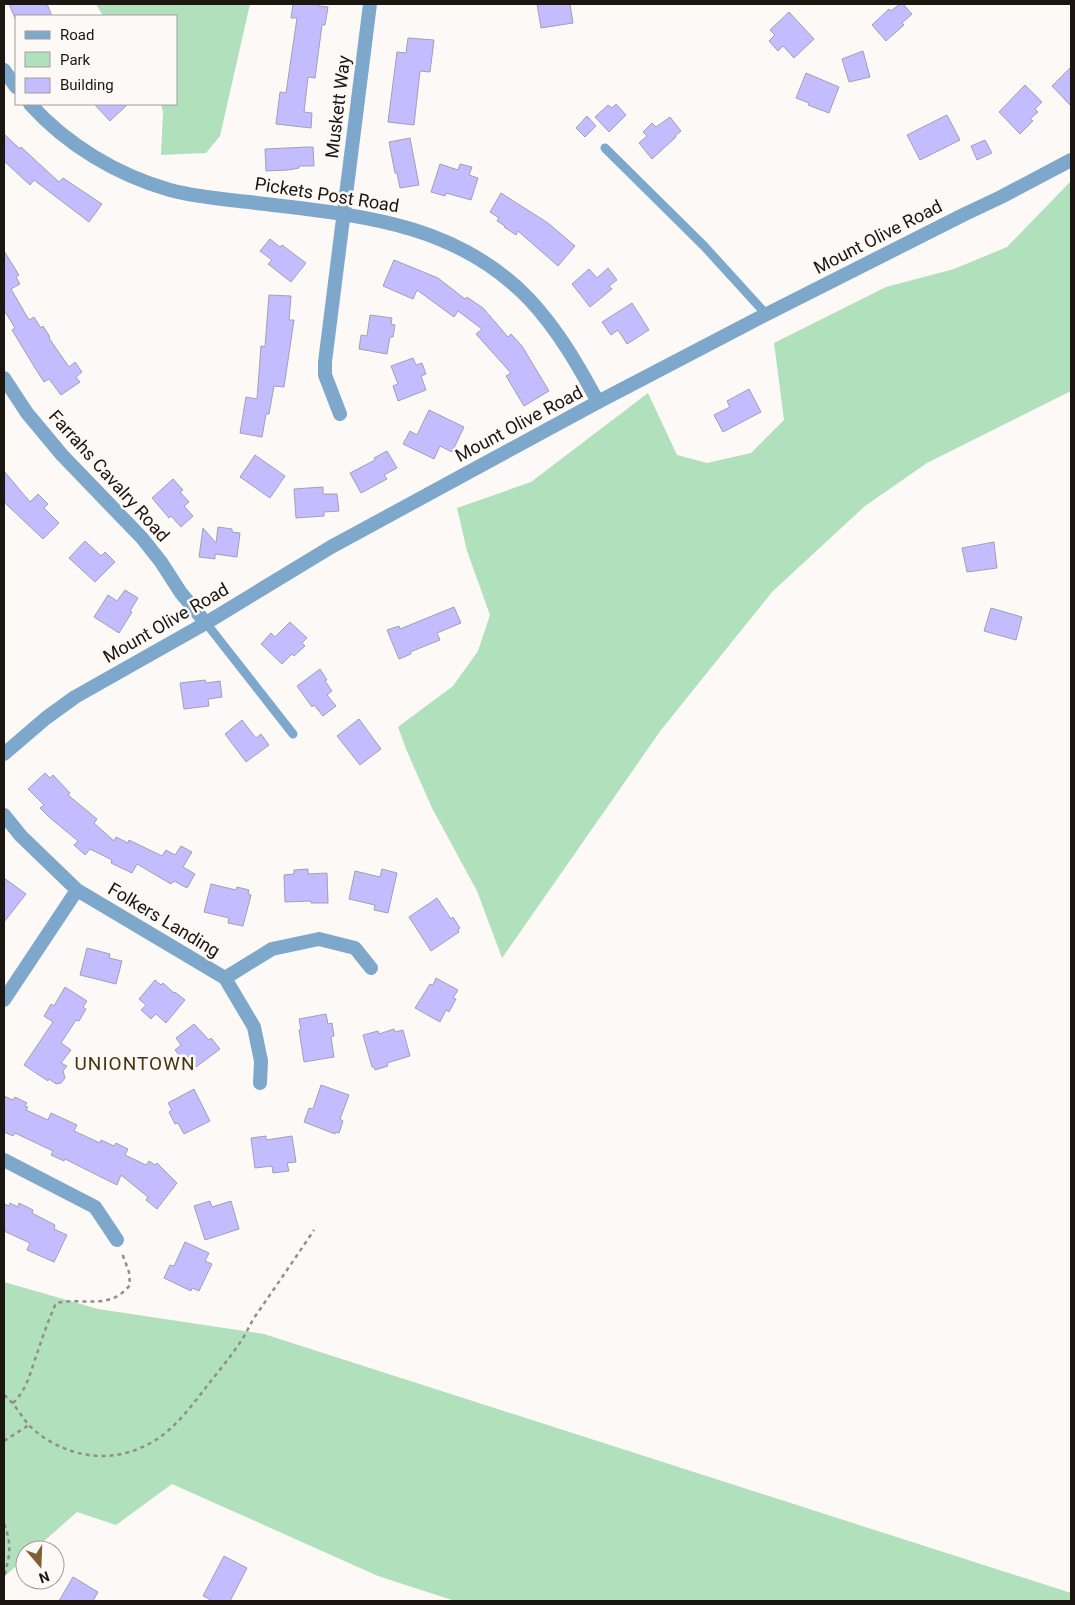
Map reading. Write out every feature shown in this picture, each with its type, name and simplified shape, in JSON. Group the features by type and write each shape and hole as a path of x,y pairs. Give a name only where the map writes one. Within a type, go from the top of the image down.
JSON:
{"street":[{"name":"Muskett Way","path":"340,414 325,375 325,362 370,4"},
{"path":"4,70 15,86"},
{"name":"Pickets Post Road","path":"31,105 51,125 77,146 123,173 148,183 204,197 362,216 401,225 460,248 497,272 528,298 554,327 598,402"},
{"name":"Mount Olive Road","path":"4,754 46,718 75,697 206,623 324,551 598,402 766,314 963,215 1001,198 1071,160"},
{"name":"Farrahs Cavalry Road","path":"4,378 27,413 62,455 142,538 161,562 180,593 206,623"},
{"name":"Folkers Landing","path":"4,815 21,836 77,890 225,978 254,1027 261,1061 260,1083"},
{"path":"4,1000 77,890"},
{"path":"225,978 272,949 319,939 356,948 371,968"},
{"path":"4,1160 96,1207 117,1240"}],"lane":[{"path":"605,148 704,246 766,314"},
{"path":"206,623 293,734"}],"path":[{"path":"4,1395 13,1403 30,1425 59,1446 97,1457 114,1456 152,1442 167,1432 181,1418 217,1373 240,1342 314,1230"},
{"path":"13,1403 22,1392 30,1376 43,1335 56,1303 114,1299 130,1285 129,1272 117,1240"},
{"path":"4,1441 30,1425"},
{"path":"4,1524 10,1551 10,1560 4,1576"}],"green space":[{"path":"96,4 250,4 220,136 206,153 161,155 163,112 161,105 178,105 178,15 102,15"},
{"path":"1071,181 1071,391 927,463 865,506 772,592 661,730 502,958 477,891 432,808 398,727 453,686 478,651 490,615 467,551 457,508 531,482 648,393 677,455 707,463 751,453 784,420 774,343 886,287 954,269 1007,247"},
{"path":"4,1282 98,1309 264,1334 1071,1593 1071,1601 455,1601 378,1576 172,1484 116,1525 77,1512 45,1540 15,1540 15,1567 4,1577"}],"building":[{"path":"9,4 47,4 52,15 15,15 15,18"},
{"path":"293,4 319,4 319,6 328,7 325,25 322,25 315,78 308,77 304,112 312,113 311,128 276,124 280,92 286,93 297,18 291,18"},
{"path":"537,4 570,4 573,23 541,28"},
{"path":"900,4 903,4 912,14 902,23 904,25 886,41 872,25 889,9 891,11"},
{"path":"789,12 814,39 794,58 783,46 778,51 769,41 775,35 770,30"},
{"path":"408,38 434,40 430,72 420,71 414,125 388,122 397,52 406,53"},
{"path":"863,51 870,77 849,82 842,59"},
{"path":"1071,67 1071,106 1052,86"},
{"path":"806,73 839,87 829,113 796,98"},
{"path":"1025,85 1042,102 1035,109 1038,112 1030,119 1033,121 1020,134 999,112"},
{"path":"616,104 626,115 609,132 595,117 608,105 612,108"},
{"path":"95,105 127,105 110,121"},
{"path":"947,115 960,140 920,160 907,135"},
{"path":"587,116 596,126 585,137 576,128"},
{"path":"670,117 681,131 652,159 639,143 647,136 643,132 652,123 656,127"},
{"path":"4,134 59,182 63,178 102,204 89,222 34,180 30,185 4,161"},
{"path":"410,138 419,185 400,188 389,142"},
{"path":"985,140 992,153 977,160 971,146"},
{"path":"313,147 314,166 299,166 299,168 288,170 266,171 265,149"},
{"path":"440,164 458,170 460,164 472,167 469,175 478,178 471,200 446,193 445,196 431,192"},
{"path":"501,193 548,223 575,246 558,266 518,231 516,235 497,221 499,218 490,212"},
{"path":"270,239 280,247 282,245 306,263 291,282 268,264 272,260 260,251"},
{"path":"4,251 19,275 16,277 20,284 11,289 29,320 34,317 41,328 43,326 69,367 75,362 82,372 76,377 80,382 61,395 49,379 44,382 12,330 15,328 4,310"},
{"path":"394,260 438,278 465,299 467,297 483,308 508,337 511,334 522,346 549,391 524,406 506,376 511,373 476,334 482,329 458,311 454,317 417,290 413,299 383,286"},
{"path":"608,268 617,280 609,286 612,289 590,307 572,284 589,269 597,278"},
{"path":"269,295 291,296 289,320 294,320 284,387 274,386 269,414 266,414 262,437 240,433 246,397 257,399 261,346 265,347"},
{"path":"632,303 649,330 627,344 618,330 611,335 602,322"},
{"path":"370,315 392,318 391,324 395,325 393,337 390,337 387,354 359,349 361,335 367,336"},
{"path":"413,358 416,365 422,363 426,374 421,376 426,390 398,401 393,386 398,384 391,366"},
{"path":"749,389 761,412 723,432 714,415 730,407 727,401"},
{"path":"429,410 464,427 452,452 440,446 434,459 403,444 410,431 417,435"},
{"path":"387,451 397,468 384,475 387,479 361,493 350,473 375,460 374,458"},
{"path":"255,455 285,476 270,498 240,477"},
{"path":"4,471 30,502 38,494 48,504 44,508 59,523 43,539 4,502"},
{"path":"173,479 183,490 180,492 189,502 184,506 193,516 181,527 171,516 169,518 152,498"},
{"path":"323,487 323,494 337,494 339,511 324,512 324,516 296,518 294,489"},
{"path":"218,527 232,529 232,532 240,533 237,557 215,554 215,559 199,557 203,528 216,543"},
{"path":"85,541 101,556 105,552 115,562 95,582 69,558"},
{"path":"994,542 997,568 967,572 962,548"},
{"path":"125,590 138,598 119,633 94,617 108,595 117,601"},
{"path":"454,607 461,623 437,633 440,640 410,652 411,654 399,659 387,630 399,626 400,629"},
{"path":"991,608 1022,617 1016,640 984,631"},
{"path":"290,622 307,638 302,643 305,646 294,656 292,654 282,664 261,644 271,633 275,637"},
{"path":"320,669 332,691 327,695 336,706 323,716 314,705 312,707 297,686"},
{"path":"205,680 206,683 220,681 222,697 208,699 209,706 184,709 180,683"},
{"path":"359,719 381,749 360,765 337,736"},
{"path":"242,720 256,738 261,734 269,745 246,762 225,734"},
{"path":"45,773 50,778 53,775 70,793 68,795 97,819 94,823 114,841 116,837 128,843 129,840 162,856 166,850 175,855 181,846 192,852 183,867 195,874 187,888 174,881 171,884 137,864 132,873 111,863 112,860 90,849 85,855 74,845 78,841 40,808 44,805 28,789"},
{"path":"308,869 308,874 327,873 328,903 311,903 311,901 285,902 284,875 294,874 294,870"},
{"path":"382,869 397,873 388,913 374,910 375,905 349,899 355,871 380,877"},
{"path":"4,878 26,894 4,922"},
{"path":"211,884 236,890 237,887 249,890 248,894 251,895 243,926 228,923 229,918 204,912"},
{"path":"437,898 451,919 453,917 460,928 459,932 431,951 409,917"},
{"path":"87,948 110,954 109,958 122,961 116,984 80,975"},
{"path":"436,978 458,990 453,998 456,999 449,1012 446,1010 440,1022 415,1008 430,984 433,985"},
{"path":"155,980 161,985 163,983 185,1000 166,1023 156,1014 151,1019 141,1010 146,1005 139,999"},
{"path":"65,987 87,1001 83,1007 86,1009 79,1021 76,1020 61,1043 71,1050 61,1063 67,1066 63,1071 65,1078 61,1083 56,1084 49,1079 48,1081 24,1065 53,1022 44,1016 51,1004 54,1006"},
{"path":"326,1014 328,1024 332,1023 334,1036 331,1037 334,1057 304,1062 299,1019"},
{"path":"194,1024 209,1040 211,1038 220,1049 196,1067 188,1056 183,1060 175,1050 181,1045 176,1038"},
{"path":"394,1029 395,1032 403,1030 410,1056 387,1063 388,1066 375,1070 372,1067 363,1035 378,1031 379,1034"},
{"path":"321,1085 349,1095 340,1119 343,1121 339,1133 335,1132 335,1134 304,1122 309,1108 313,1109"},
{"path":"194,1089 210,1121 184,1134 178,1123 175,1124 169,1112 172,1110 168,1103"},
{"path":"4,1096 13,1100 15,1097 27,1103 25,1106 28,1107 26,1110 48,1120 51,1113 77,1125 74,1131 100,1143 101,1140 114,1146 116,1143 128,1149 125,1155 146,1165 149,1161 155,1165 157,1163 177,1183 157,1209 146,1200 148,1197 121,1175 117,1185 65,1159 64,1161 51,1155 53,1151 15,1133 13,1136 4,1132"},
{"path":"266,1136 266,1140 292,1136 296,1162 287,1163 289,1171 273,1173 272,1166 255,1168 251,1138"},
{"path":"210,1201 212,1207 231,1201 239,1229 205,1240 194,1206"},
{"path":"10,1203 18,1207 19,1203 33,1210 32,1213 55,1225 54,1229 67,1235 54,1262 27,1250 30,1243 4,1231 4,1204 9,1206"},
{"path":"185,1242 209,1253 205,1261 212,1264 199,1291 192,1288 191,1291 164,1278 170,1265 174,1266"},
{"path":"224,1556 247,1568 230,1601 213,1601 203,1596"},
{"path":"73,1577 98,1592 93,1601 59,1601"}],"district":[{"name":"UNIONTOWN","path":"135,1063"}]}
